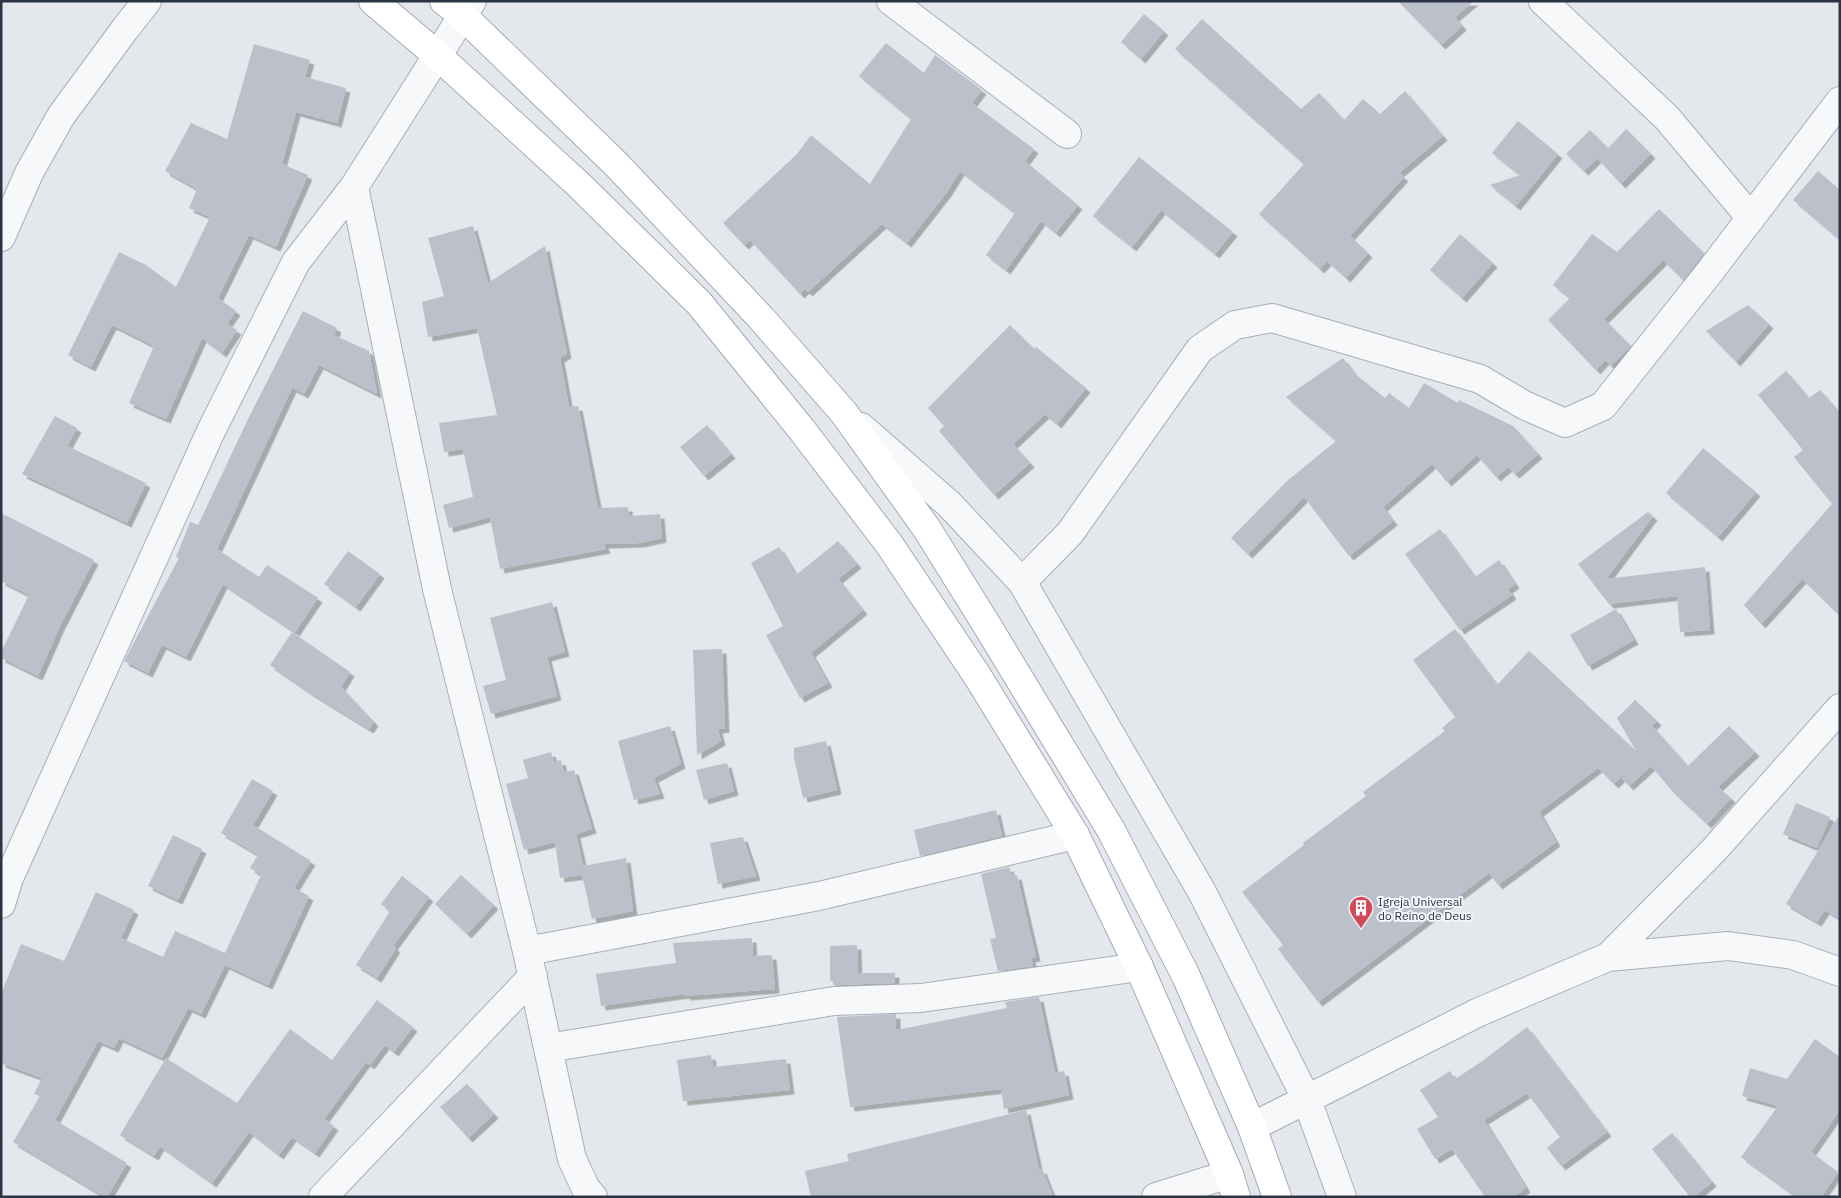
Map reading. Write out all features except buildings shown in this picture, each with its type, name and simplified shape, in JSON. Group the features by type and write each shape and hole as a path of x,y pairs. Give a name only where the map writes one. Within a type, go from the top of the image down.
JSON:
{"main road":[{"path":"374,1 437,55 578,184 699,303 802,430 889,544 978,677 1075,835 1139,967 1232,1185"},
{"path":"459,6 616,164 761,318 844,413 932,537 1111,830 1186,976 1252,1127 1277,1197"}],"street":[{"path":"1,237 29,173 61,116 147,1"},
{"path":"891,1 1067,134"},
{"path":"1543,1 1667,118 1751,218"},
{"path":"1,904 9,878 211,431 296,262 354,187 437,55 459,6"},
{"path":"1022,582 1070,533 1200,349 1236,325 1272,318 1480,379 1524,405 1565,423 1603,406 1751,218 1840,101"},
{"path":"354,187 436,589 530,964 572,1159 586,1189 593,1197"},
{"path":"844,413 949,504 1022,582 1202,892 1307,1100 1342,1197"},
{"path":"1608,957 1714,850 1840,708"},
{"path":"323,1197 530,964 1075,835"},
{"path":"1252,1127 1479,1012 1608,957 1728,946 1794,955 1840,972"},
{"path":"548,1048 834,1001 921,998 1139,967"},
{"path":"1156,1197 1232,1185"}],"place":[{"name":"Igreja Universal do Reino de Deus","path":"1361,929"}]}
